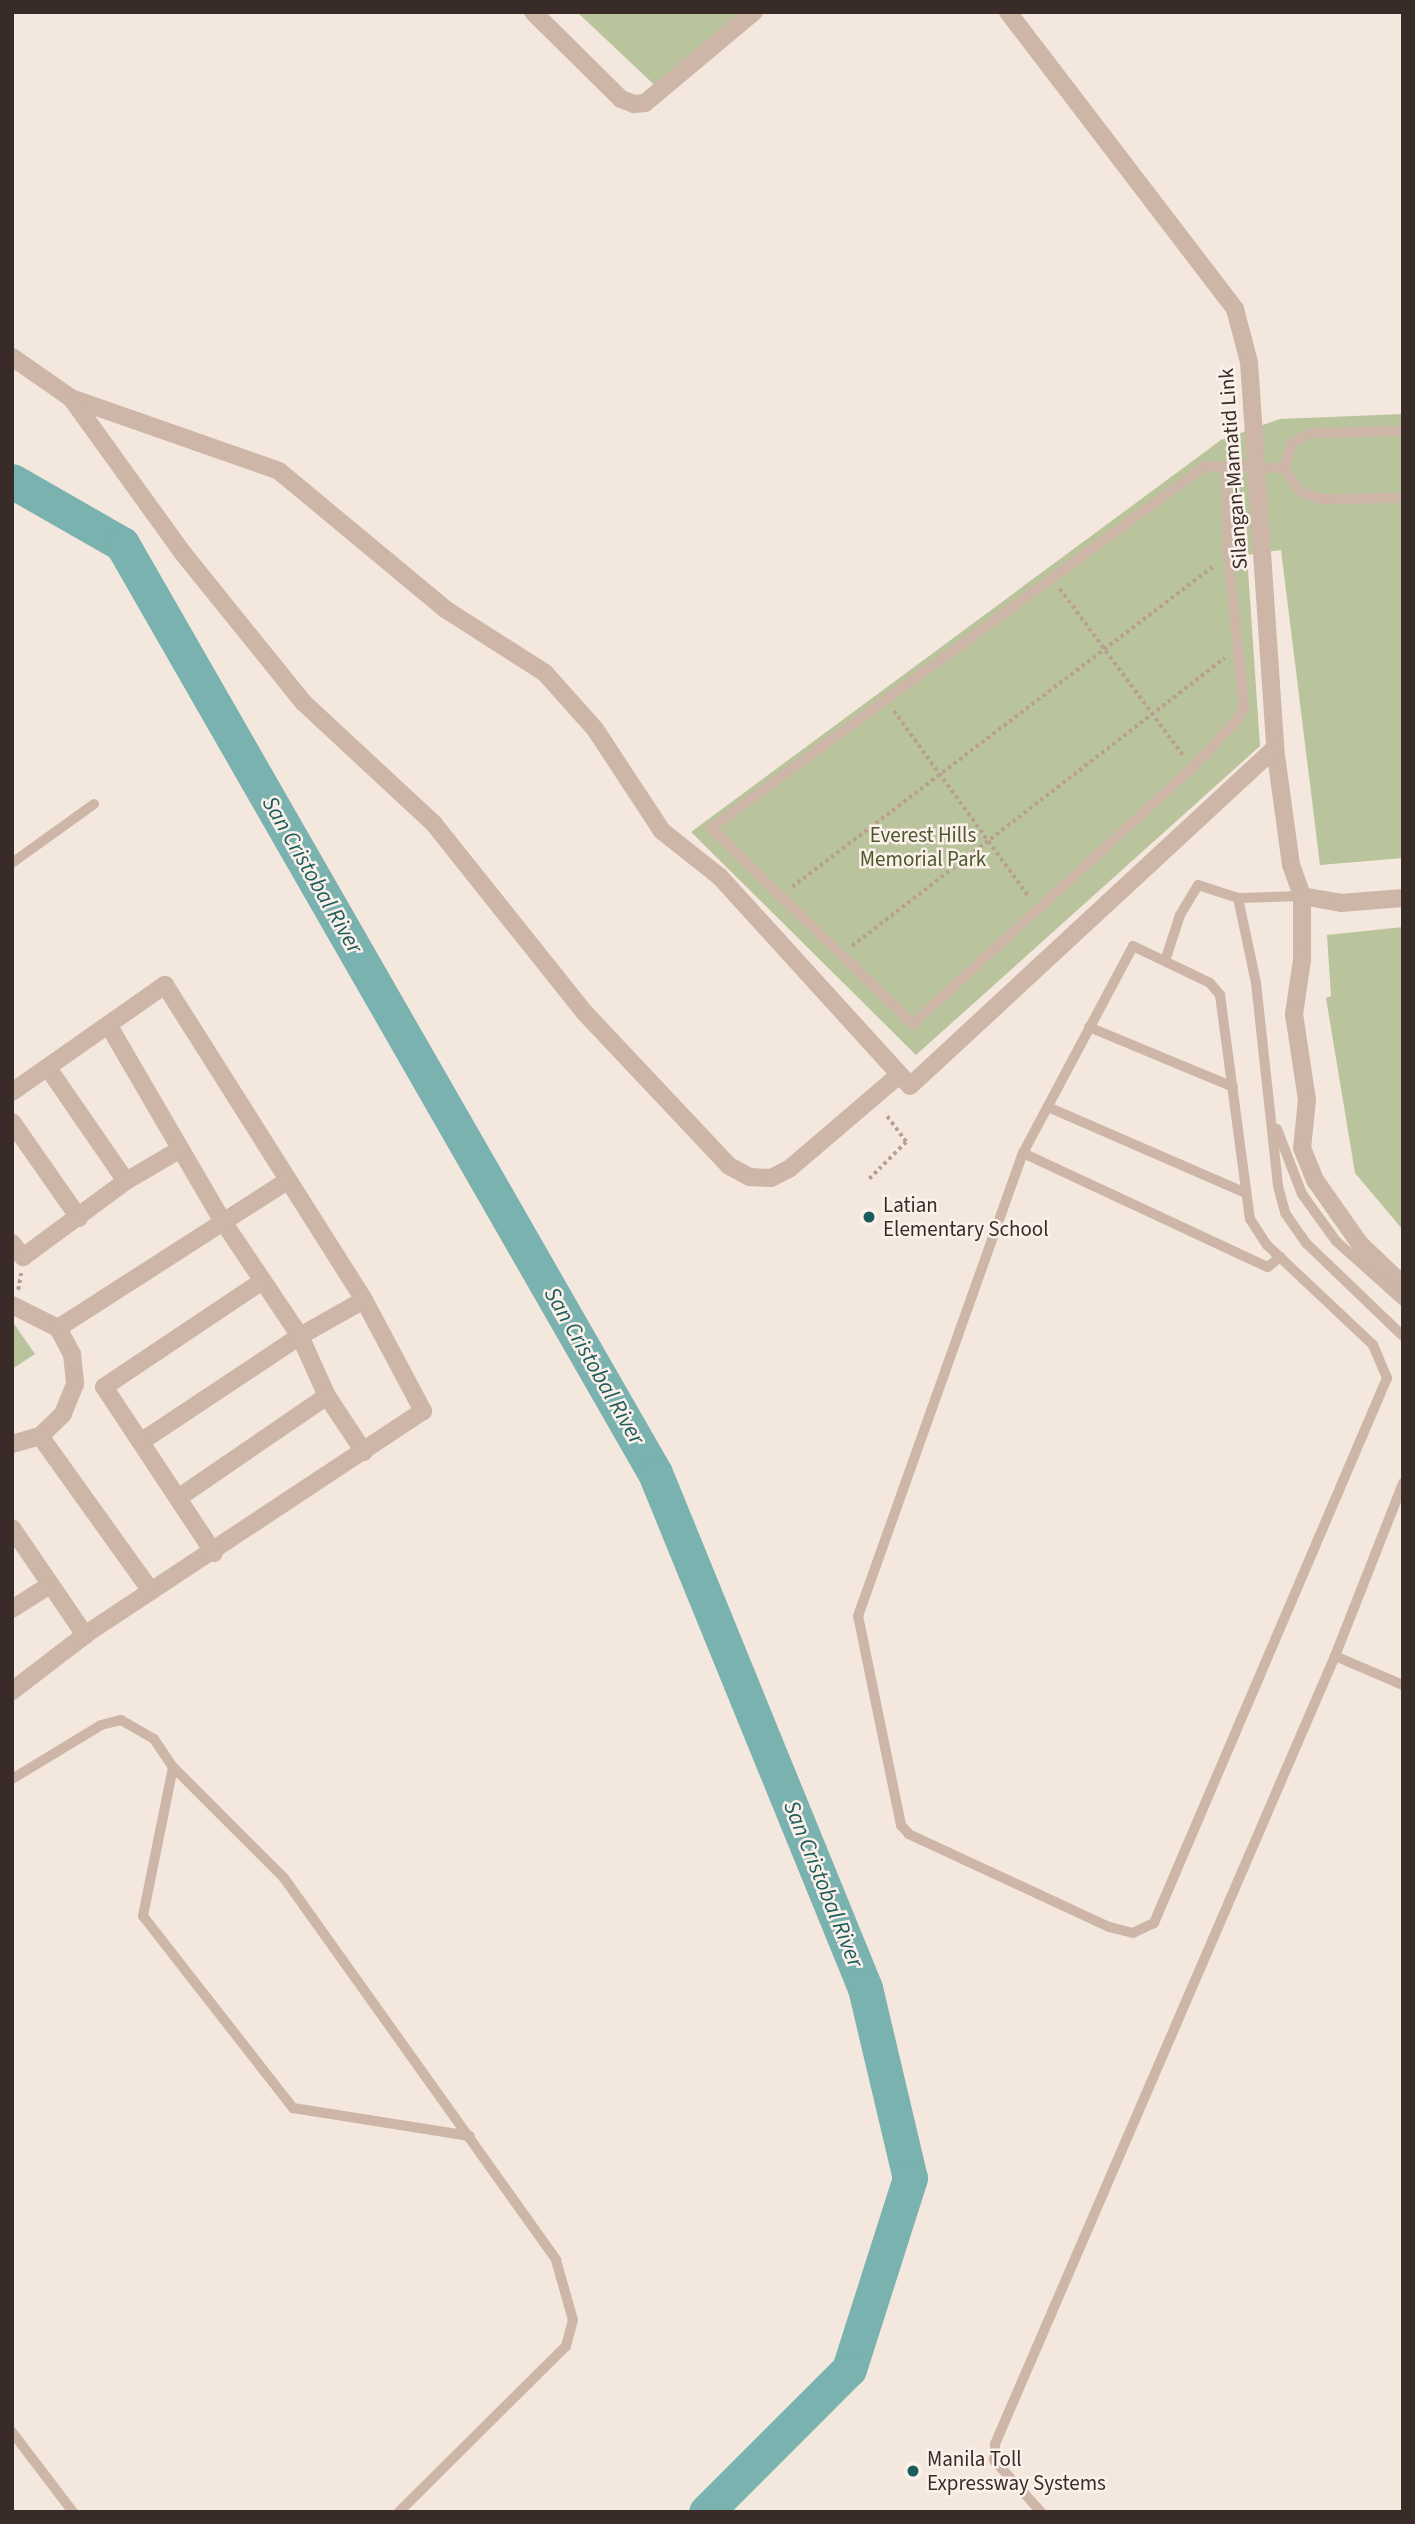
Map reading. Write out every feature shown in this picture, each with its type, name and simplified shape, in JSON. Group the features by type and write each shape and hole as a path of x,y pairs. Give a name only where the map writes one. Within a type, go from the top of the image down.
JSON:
{"street":[{"path":"533,12 621,99 634,104 645,103 754,12"},
{"name":"Silangan-Mamatid Link","path":"1008,12 1235,309 1249,362 1275,748 1291,865 1302,896 1302,960 1294,1014 1307,1100 1302,1148 1315,1180 1360,1244 1403,1285"},
{"path":"12,357 71,398 279,471 445,609 545,673 589,720 662,831 720,877 904,1080"},
{"path":"71,398 182,551 304,703 435,824 585,1013 729,1166 750,1177 771,1178 789,1169 904,1080 1275,748"},
{"path":"1302,896 1341,904 1403,898"},
{"path":"12,1092 166,985 364,1300 423,1411 215,1553 85,1635 12,1691"},
{"path":"109,1026 222,1220 261,1282 300,1336 327,1396 364,1452"},
{"path":"48,1069 126,1181"},
{"path":"12,1122 79,1218"},
{"path":"18,1250 79,1218 126,1181 179,1150"},
{"path":"58,1328 222,1220 287,1181"},
{"path":"215,1553 104,1387 261,1282"},
{"path":"142,1441 300,1336 364,1300"},
{"path":"12,1444 40,1436 63,1414 75,1384 72,1354 58,1328 14,1305"},
{"path":"178,1497 327,1396"},
{"path":"40,1436 151,1591"},
{"path":"12,1528 85,1635"},
{"path":"12,1609 50,1585"}],"lane":[{"path":"1284,468 1292,443 1311,433 1403,431"},
{"path":"1226,469 1228,554 1244,707 1193,768 913,1024 839,956 711,828 1053,580 1205,466 1226,469 1284,468"},
{"path":"1284,468 1301,492 1320,499 1403,498"},
{"path":"12,863 94,804"},
{"path":"1165,961 1180,915 1198,885 1238,898 1302,896"},
{"path":"1238,898 1256,983 1269,1104 1285,1213 1307,1244 1403,1336"},
{"path":"1133,946 1210,983 1220,995 1250,1219 1280,1257 1373,1345 1387,1378 1154,1923 1133,1933 1109,1927 909,1834 901,1825 858,1616 1023,1153 1090,1027 1133,946"},
{"path":"1090,1027 1233,1087"},
{"path":"1269,1104 1302,1194 1336,1241 1403,1301"},
{"path":"1048,1107 1246,1193"},
{"path":"1023,1153 1268,1267 1280,1257"},
{"path":"1041,2512 994,2460 995,2444 1335,1656 1403,1483"},
{"path":"1335,1656 1403,1685"},
{"path":"12,1779 101,1725 121,1720 154,1739 173,1766 284,1878 556,2260 573,2319 566,2346 399,2512"},
{"path":"173,1766 144,1916 293,2108 470,2136"},
{"path":"12,2432 73,2512"}],"path":[{"path":"779,896 941,776 1228,554"},
{"path":"1053,580 1193,768"},
{"path":"839,956 1238,648"},
{"path":"886,701 1038,910"},
{"path":"869,1179 906,1142 884,1115 904,1080"},
{"path":"14,1305 18,1250"}],"green space":[{"path":"577,12 755,12 664,94"},
{"name":"Everest Hills Memorial Park","path":"1403,414 1403,858 1320,865 1281,550 1247,555 1260,746 916,1055 691,832 1221,440 1280,419"},
{"path":"1403,927 1403,1230 1355,1173 1326,998 1331,996 1327,935"},
{"path":"12,1321 35,1354 12,1369"}],"waterway":[{"name":"San Cristobal River","path":"12,481 122,544 655,1473 865,1988 910,2178 849,2369 706,2512"}],"place":[{"name":"Latian Elementary School","path":"869,1217"},
{"name":"Manila Toll Expressway Systems","path":"913,2471"}]}
